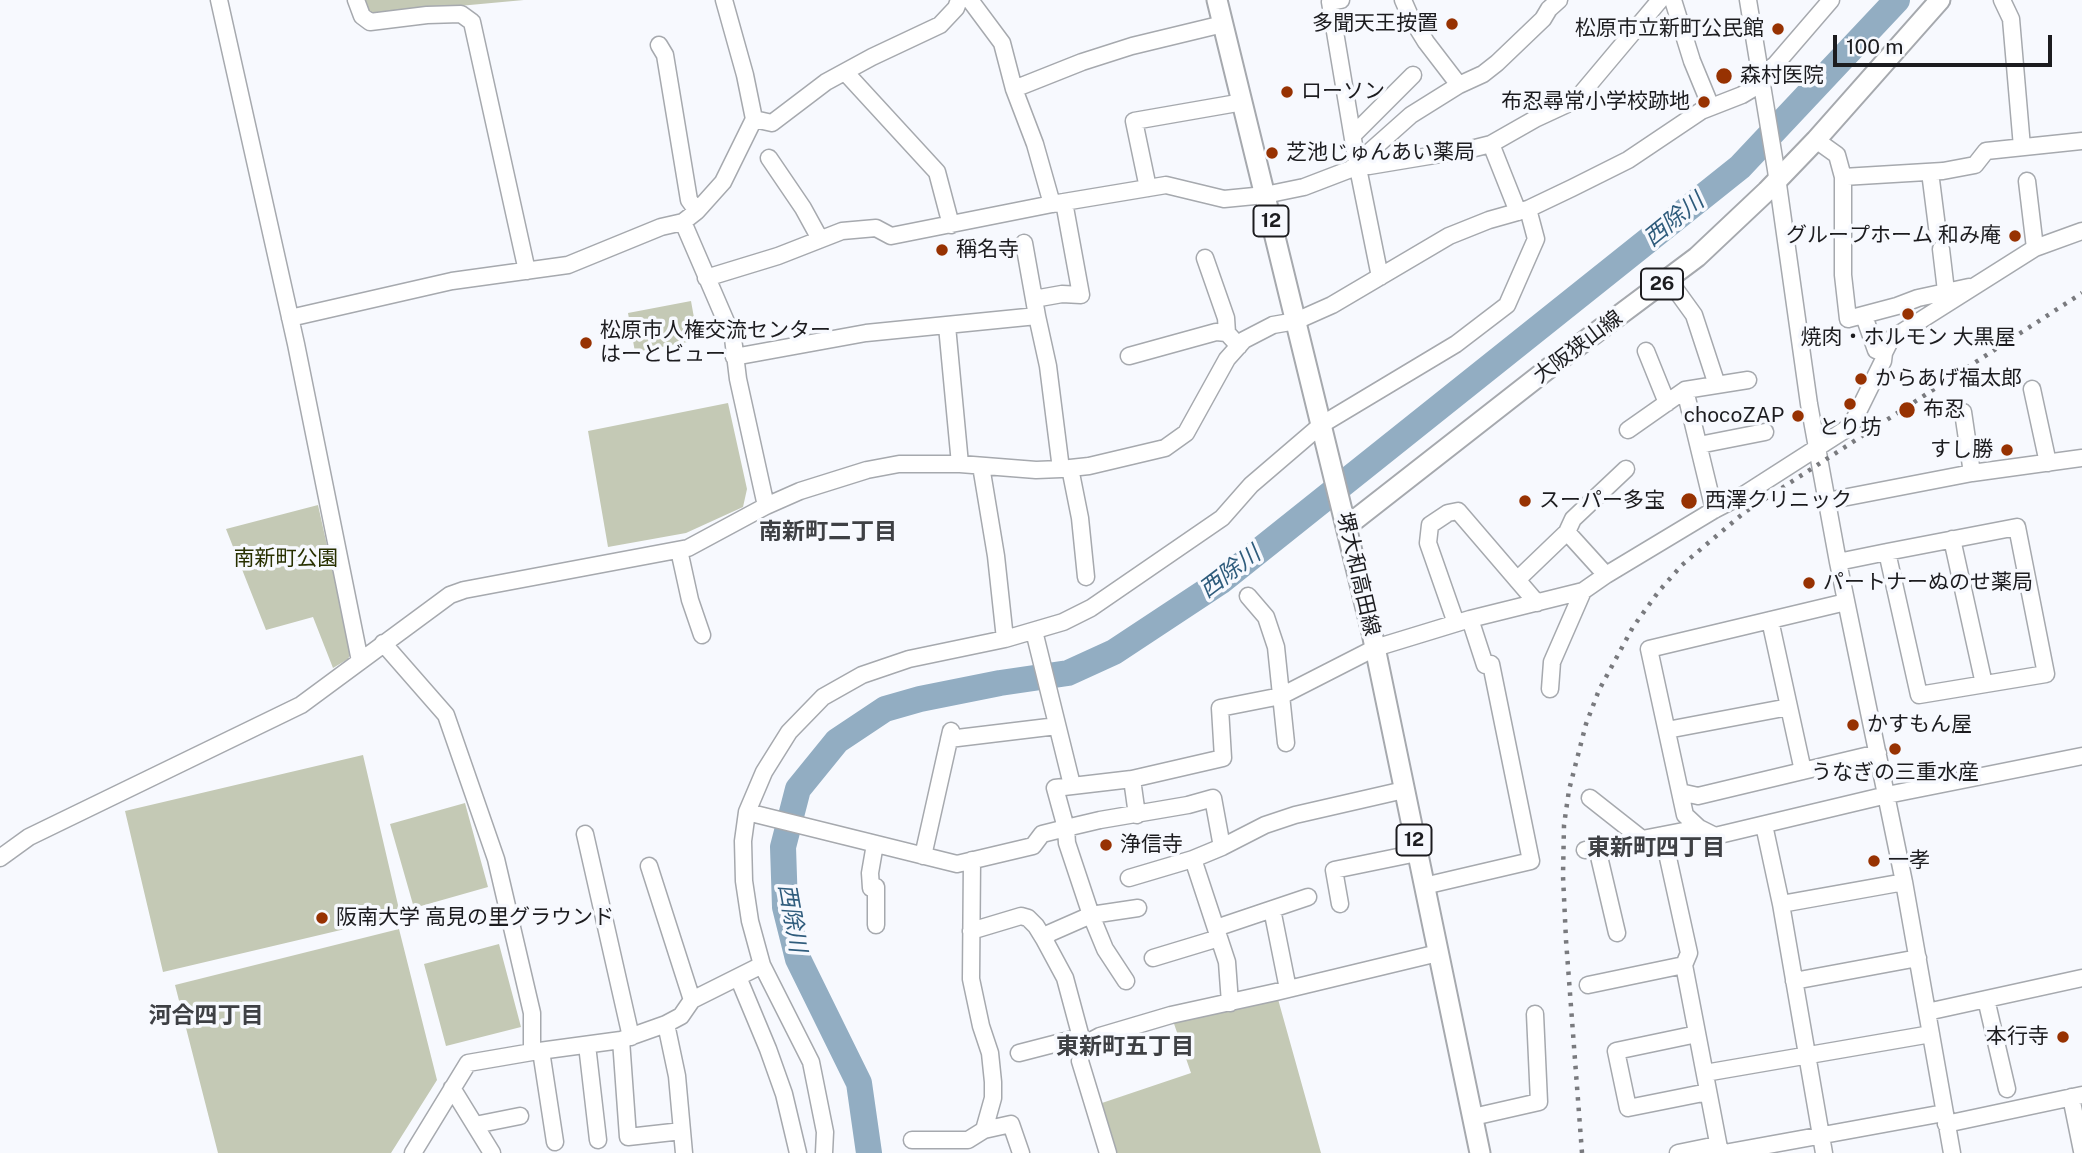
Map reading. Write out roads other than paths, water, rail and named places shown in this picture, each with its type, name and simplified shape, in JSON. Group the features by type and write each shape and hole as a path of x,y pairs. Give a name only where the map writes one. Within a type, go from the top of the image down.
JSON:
{"main road":[{"name":"堺大和高田線","path":"1217,0 1375,648 1480,1153"},
{"name":"大阪狭山線","path":"1347,526 1553,365 1697,257 1777,175 1816,140 1940,0"}],"street":[{"path":"219,0 290,318 360,661"},
{"path":"356,0 362,16 370,22 461,14 472,22 527,271"},
{"path":"290,318 452,281 568,265 683,222 697,211 723,182 754,119 746,75 724,0"},
{"path":"754,119 772,123 826,82 940,25 956,8 959,0"},
{"path":"970,0 1002,43 1014,89 1058,203 1081,295 1062,294 1034,299"},
{"path":"1403,0 1409,16 1426,42 1459,85"},
{"path":"1357,163 1369,166 1491,144 1576,100 1660,0"},
{"path":"1673,0 1692,61 1711,107"},
{"path":"1748,0 1777,175 1809,404 1838,562 1904,882 1952,1153"},
{"path":"0,858 29,837 301,705 436,604 464,590 688,548 800,491 867,470 899,464 960,464 1036,470 1065,468 1089,466 1165,448 1186,433 1214,379 1244,340 1342,300 1449,236 1523,210 1628,160 1701,111 1742,95 1761,82 1831,0"},
{"path":"2002,0 2011,19 2021,147"},
{"path":"1333,1 1357,163 1380,277"},
{"path":"706,278 778,256 842,231 876,228 891,236 1166,185 1224,198 1265,195 1304,187 1350,169 1411,115 1459,85 1483,74 1543,19 1550,3"},
{"path":"1014,89 1132,46 1223,24"},
{"path":"659,45 664,55 689,200 697,211"},
{"path":"846,73 937,172 951,225"},
{"path":"1353,135 1413,75"},
{"path":"1148,188 1134,121 1243,102"},
{"path":"1816,140 1837,155 1843,177 1843,275 1848,319 1946,291 1978,286"},
{"path":"1843,177 1930,172 1975,165 1986,151 2082,141"},
{"path":"824,1153 825,1132 811,1062 762,965 750,921 744,881 743,841 747,812 764,772 789,732 823,698 862,675 909,659 1034,632 1091,608 1222,518 1251,485 1456,344 1507,305 1536,239 1491,144"},
{"path":"769,158 803,208 820,239"},
{"path":"1930,172 1946,291"},
{"path":"2027,181 2035,248"},
{"path":"683,222 733,338 734,357 766,506"},
{"path":"1126,982 1105,949 1091,915 1067,843 1066,828 1055,788 1132,779 1223,758 1220,708 1281,696 1375,648 1463,621 1583,591 1714,510 1745,495 1851,426 1891,340 2035,248 2082,231"},
{"path":"1024,243 1065,468 1080,518 1086,577"},
{"path":"1205,258 1226,317 1227,333 1239,346"},
{"path":"1668,279 1694,314 1717,385"},
{"path":"734,357 866,333 1038,316"},
{"path":"1864,316 1876,349 1884,353"},
{"path":"947,326 960,464"},
{"path":"1129,356 1216,332 1227,333"},
{"path":"1646,351 1667,403"},
{"path":"1629,430 1685,390 1748,380"},
{"path":"2032,389 2048,463"},
{"path":"1685,390 1714,510"},
{"path":"1963,412 1972,473"},
{"path":"1699,445 1765,432"},
{"path":"1827,501 1972,473 2082,458"},
{"path":"981,466 996,556 1005,639"},
{"path":"1517,580 1567,532 1573,519 1626,468"},
{"path":"1424,886 1531,861 1491,664 1485,665 1428,543 1430,525 1448,513 1458,511 1537,603"},
{"path":"1838,562 1887,552 1952,539 2017,527 2046,674 1919,695 1887,552"},
{"path":"1567,532 1606,575"},
{"path":"1952,539 1984,684"},
{"path":"679,550 690,600 702,635"},
{"path":"1550,689 1552,662 1583,591"},
{"path":"1248,596 1266,617 1276,647 1286,743"},
{"path":"1846,602 1650,649 1685,815 1699,828 1715,836 1887,795 2082,756"},
{"path":"1770,620 1803,771"},
{"path":"1034,632 1072,785"},
{"path":"383,643 446,715 496,859 532,1013 555,1142"},
{"path":"1667,730 1789,706"},
{"path":"923,856 950,735 1056,719"},
{"path":"1679,792 1698,796 1878,753"},
{"path":"1132,779 1137,815"},
{"path":"1129,878 1222,848 1265,825 1295,815 1404,790"},
{"path":"747,812 957,864 1033,846 1042,834 1213,798 1222,848"},
{"path":"1590,798 1642,839"},
{"path":"1764,825 1781,904 1824,1153"},
{"path":"1617,933 1591,849 1699,828"},
{"path":"585,834 626,1038 628,1137 682,1131"},
{"path":"1663,835 1689,953 1684,965 1720,1150"},
{"path":"875,844 870,873 871,888 876,887 876,925"},
{"path":"1340,904 1334,870 1417,853"},
{"path":"1192,859 1227,962 1230,1003"},
{"path":"912,1140 971,1147 984,1130 993,1098 990,1054 971,979 972,860"},
{"path":"649,866 692,1000"},
{"path":"1781,904 1904,882"},
{"path":"1153,958 1308,897"},
{"path":"1044,939 1050,933 1091,915 1138,908"},
{"path":"1272,909 1287,989"},
{"path":"971,931 1021,916 1028,918 1044,939 1065,978 1082,1041 1080,1061 1108,1153"},
{"path":"1019,1053 1082,1041 1147,1022 1438,953"},
{"path":"1794,981 1918,958"},
{"path":"413,1153 468,1063 626,1038 681,1016 692,1000 762,965"},
{"path":"1588,985 1684,965"},
{"path":"738,977 780,1083 798,1153"},
{"path":"1927,1012 2082,978"},
{"path":"1986,999 2007,1089"},
{"path":"1473,1117 1539,1102 1535,1014"},
{"path":"666,1024 677,1076 684,1153"},
{"path":"1697,1034 1616,1051 1629,1108 1708,1092"},
{"path":"1705,1073 1931,1034"},
{"path":"587,1045 598,1140"},
{"path":"452,1088 492,1153"},
{"path":"1678,1153 1720,1150 1945,1119 2076,1096 2082,1152"},
{"path":"475,1125 520,1116"},
{"path":"984,1130 1011,1124 1021,1153"}],"waterway":[{"name":"西除川","path":"869,1153 859,1083 798,959 785,907 783,847 798,789 837,741 885,709 1000,683 1068,673 1114,652 1220,582 1740,167 1897,0"}],"railway":[{"path":"1582,1153 1566,940 1564,825 1569,790 1586,724 1599,690 1633,627 1682,565 1745,512 2082,293"}],"place":[{"name":"多聞天王按置","path":"1452,24"},
{"name":"松原市立新町公民館","path":"1778,29"},
{"name":"森村医院","path":"1724,76"},
{"name":"ローソン","path":"1287,92"},
{"name":"布忍尋常小学校跡地","path":"1704,102"},
{"name":"芝池じゅんあい薬局","path":"1272,153"},
{"name":"グループホーム 和み庵","path":"2015,236"},
{"name":"稱名寺","path":"942,250"},
{"name":"焼肉・ホルモン 大黒屋","path":"1908,314"},
{"name":"松原市人権交流センター はーとビュー","path":"586,343"},
{"name":"からあげ福太郎","path":"1861,379"},
{"name":"とり坊","path":"1850,404"},
{"name":"布忍","path":"1907,410"},
{"name":"chocoZAP","path":"1798,416"},
{"name":"すし勝","path":"2007,450"},
{"name":"スーパー多宝","path":"1525,501"},
{"name":"西澤クリニック","path":"1689,501"},
{"name":"パートナーぬのせ薬局","path":"1809,583"},
{"name":"かすもん屋","path":"1853,725"},
{"name":"うなぎの三重水産","path":"1895,749"},
{"name":"浄信寺","path":"1106,845"},
{"name":"一孝","path":"1874,861"},
{"name":"阪南大学 高見の里グラウンド","path":"322,918"},
{"name":"本行寺","path":"2063,1037"}],"district":[{"name":"南新町二丁目","path":"828,532"},
{"name":"東新町四丁目","path":"1656,848"},
{"name":"河合四丁目","path":"206,1016"},
{"name":"東新町五丁目","path":"1125,1047"}],"park label":[{"name":"南新町公園","path":"286,559"}]}
